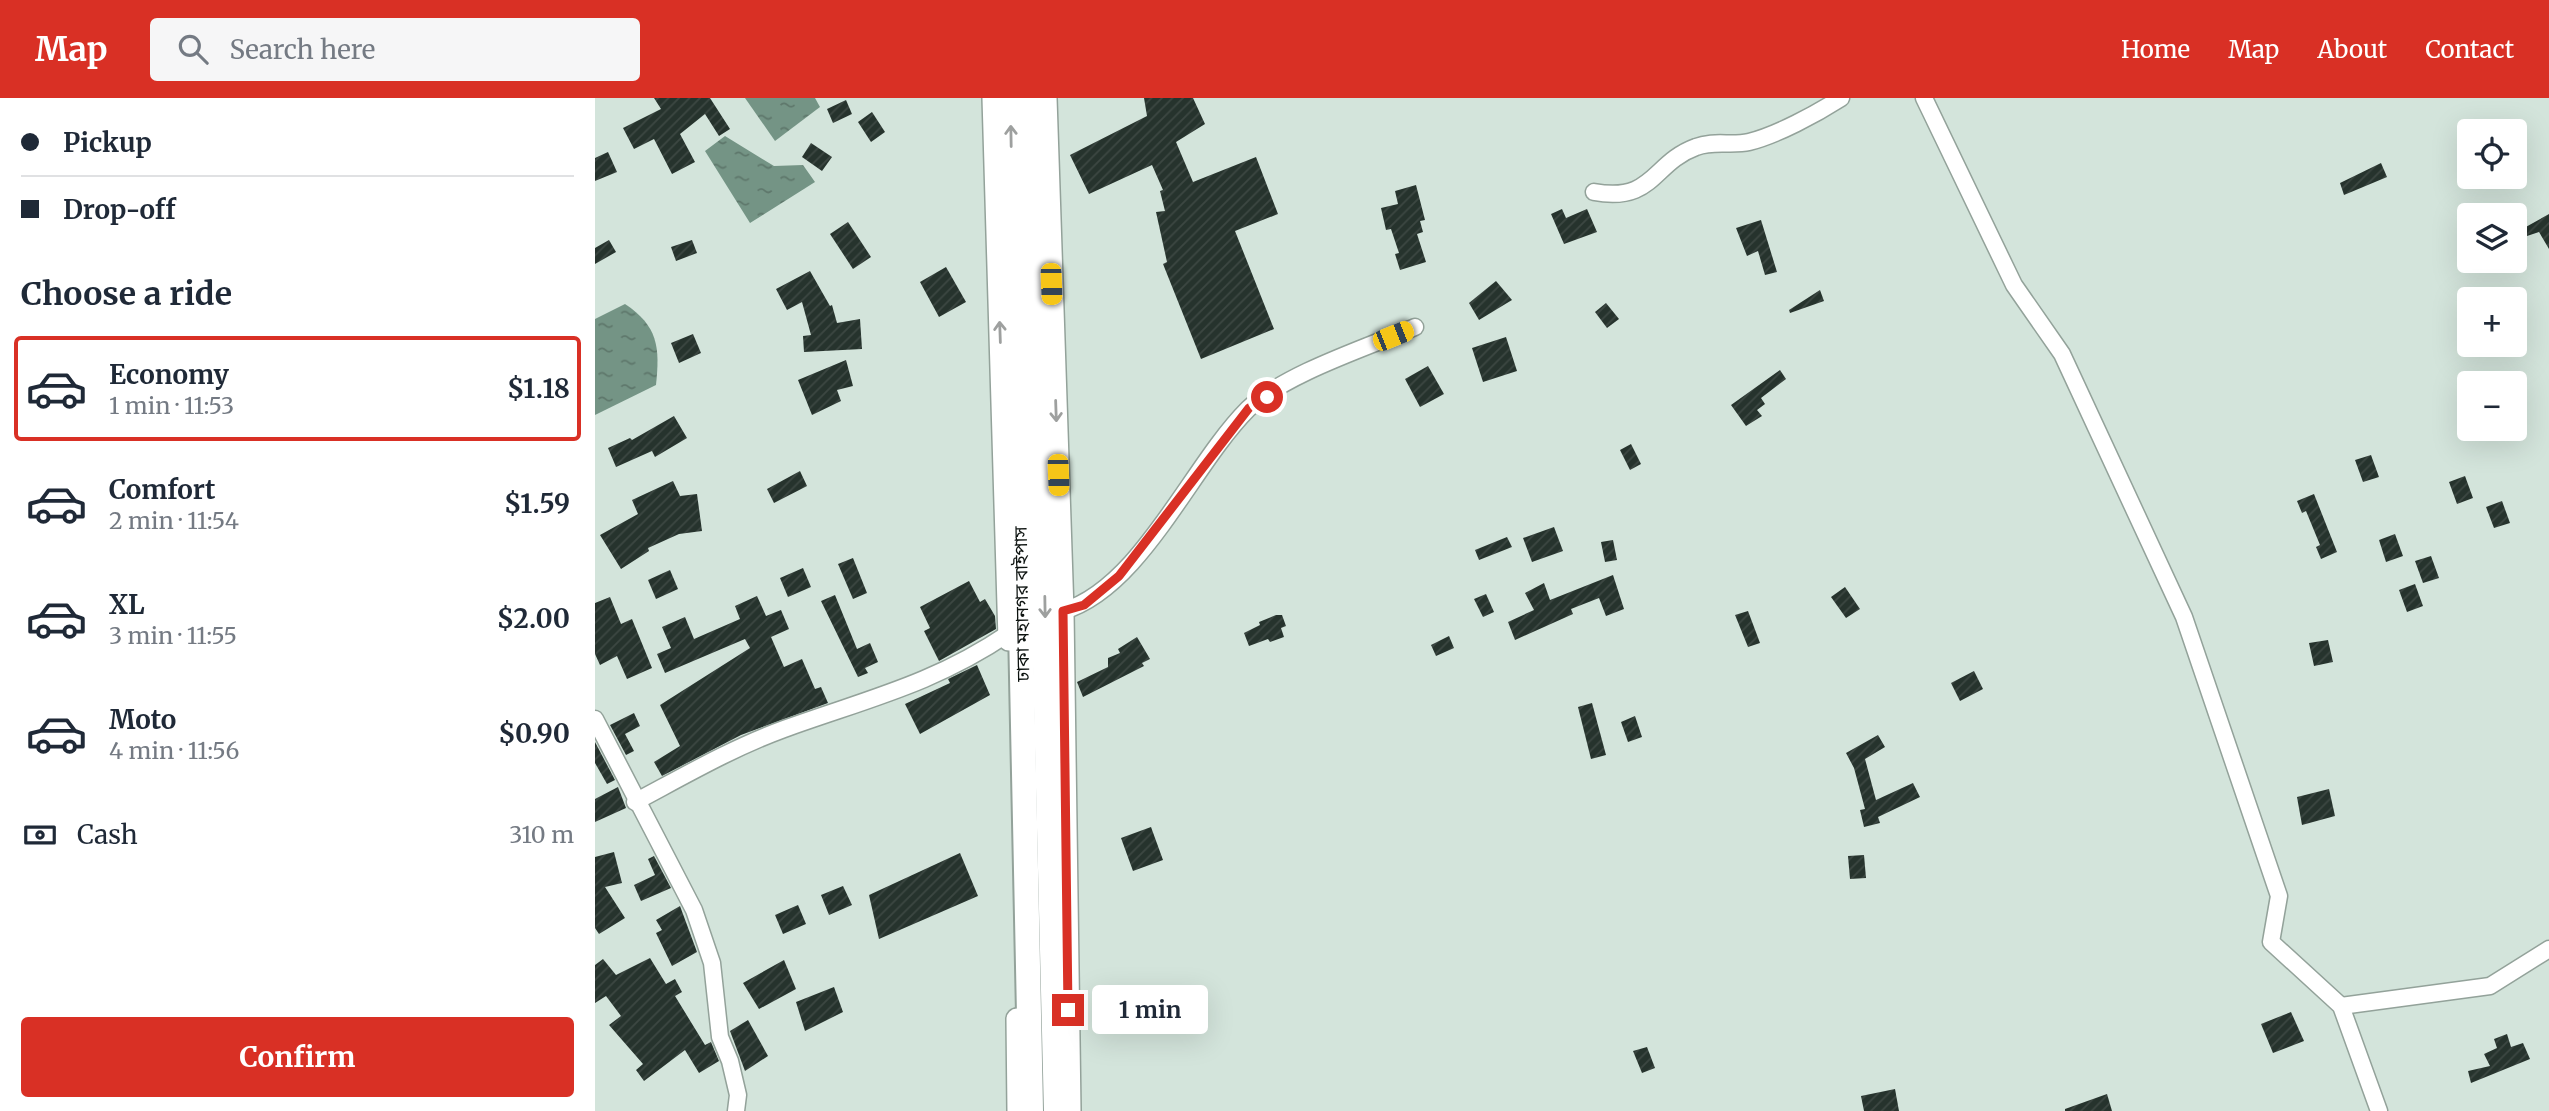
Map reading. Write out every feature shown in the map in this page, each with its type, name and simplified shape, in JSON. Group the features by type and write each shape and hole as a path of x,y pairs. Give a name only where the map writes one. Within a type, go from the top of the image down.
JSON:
{"highway":[{"name":"ঢাকা মহানগর বাইপাস","path":"1010,98 1031,1111"},
{"path":"1031,98 1056,1111"}],"main road":[{"path":"993,98 1009,633 1018,1111"},
{"path":"1046,98 1063,611 1070,1111"}],"street":[{"path":"1594,192 1615,195 1646,186 1678,156 1697,146 1749,142 1820,111 1841,98"},
{"path":"1924,98 2014,285 2062,354 2184,618 2279,896 2271,942 2341,1006 2379,1111"},
{"path":"1063,611 1084,605 1119,576 1249,408 1303,374 1415,327"},
{"path":"635,802 751,743 904,690 972,658 1009,633"},
{"path":"595,719 635,802 694,910 712,963 720,1037 730,1061 738,1095 736,1111"},
{"path":"2341,1006 2490,986 2549,949"}],"water":[{"path":"745,98 815,98 820,107 775,141"},
{"path":"725,136 774,166 803,165 815,182 750,223 705,151"},
{"path":"625,304 644,321 654,338 657,348 656,385 595,415 595,319"}],"building":[{"path":"654,98 710,98 730,129 719,136 705,114 680,134 695,162 672,174 654,139 634,149 623,128 661,109"},
{"path":"1144,98 1193,98 1205,124 1176,142 1193,182 1256,157 1278,214 1235,231 1274,329 1201,359 1163,264 1167,262 1156,212 1165,211 1160,191 1163,190 1152,165 1089,194 1070,155 1147,116"},
{"path":"846,100 852,114 833,123 827,109"},
{"path":"872,112 885,132 871,142 858,122"},
{"path":"811,143 832,157 822,171 802,157"},
{"path":"608,152 617,172 595,181 595,158"},
{"path":"2381,163 2387,177 2344,195 2340,183"},
{"path":"1416,185 1425,220 1420,221 1423,232 1417,234 1426,262 1400,270 1395,254 1399,253 1391,229 1386,230 1381,208 1398,204 1395,191"},
{"path":"1562,209 1566,218 1587,209 1597,232 1564,244 1551,214"},
{"path":"2549,214 2549,249 2539,232 2527,236 2527,226"},
{"path":"1761,220 1777,272 1765,275 1758,251 1747,256 1736,228"},
{"path":"848,222 871,257 853,269 830,234"},
{"path":"609,240 616,252 595,264 595,248"},
{"path":"692,240 697,253 676,261 671,247"},
{"path":"946,267 966,302 939,317 920,282"},
{"path":"810,271 830,306 832,305 837,323 860,319 862,349 804,352 803,336 811,335 802,302 787,310 776,289"},
{"path":"1496,281 1512,300 1479,320 1469,303"},
{"path":"1820,290 1824,301 1790,313 1789,310"},
{"path":"1606,303 1619,319 1607,328 1595,312"},
{"path":"693,334 701,353 679,363 671,343"},
{"path":"1506,337 1517,371 1483,382 1472,348"},
{"path":"846,360 853,386 837,390 841,401 812,415 798,380"},
{"path":"1428,366 1444,394 1420,407 1405,379"},
{"path":"1780,370 1786,379 1761,398 1765,404 1757,410 1762,416 1746,426 1731,405"},
{"path":"674,416 687,438 655,457 652,451 616,467 608,448 630,438 632,440"},
{"path":"1631,444 1641,464 1630,470 1620,450"},
{"path":"2371,455 2379,477 2363,482 2355,460"},
{"path":"800,471 807,486 774,503 767,489"},
{"path":"2465,476 2473,498 2457,504 2449,482"},
{"path":"673,481 680,496 697,494 702,531 679,534 648,548 649,551 621,569 600,535 638,514 632,500"},
{"path":"2314,494 2337,552 2321,559 2316,547 2320,545 2306,511 2302,513 2297,501"},
{"path":"2502,501 2510,523 2494,528 2486,507"},
{"path":"1554,527 1563,551 1532,562 1523,538"},
{"path":"2395,534 2403,556 2386,562 2379,540"},
{"path":"1507,537 1512,547 1479,560 1475,550"},
{"path":"1613,540 1617,560 1605,562 1601,542"},
{"path":"2431,556 2439,578 2423,583 2415,561"},
{"path":"853,558 867,593 853,599 838,564"},
{"path":"803,568 811,587 788,597 780,578"},
{"path":"670,570 678,589 656,599 648,580"},
{"path":"1613,575 1624,609 1606,616 1599,598 1571,609 1573,614 1515,640 1508,622 1534,610 1525,593 1544,583 1550,600"},
{"path":"969,581 980,602 985,599 995,616 996,629 939,661 924,631 930,628 920,607"},
{"path":"2415,584 2423,606 2407,612 2399,590"},
{"path":"1845,587 1860,609 1846,618 1831,597"},
{"path":"1486,594 1494,612 1483,617 1474,599"},
{"path":"835,595 857,649 870,643 878,662 865,668 868,673 858,677 821,601"},
{"path":"757,596 766,616 781,610 789,629 771,637 784,667 802,659 815,689 821,687 828,703 741,735 662,776 654,762 680,746 660,705 750,648 745,639 665,673 657,654 671,648 662,627 685,617 694,639 740,619 735,606"},
{"path":"610,597 621,624 632,619 652,668 627,679 617,656 600,665 595,654 595,603"},
{"path":"1748,611 1760,643 1748,647 1735,615"},
{"path":"1282,615 1286,626 1281,628 1284,637 1249,646 1244,633 1260,625 1259,622"},
{"path":"1449,636 1454,648 1436,656 1431,645"},
{"path":"1137,637 1150,659 1142,663 1144,666 1083,697 1077,682 1108,667 1108,658 1120,653 1118,649"},
{"path":"2328,640 2333,662 2314,666 2309,643"},
{"path":"977,665 990,695 920,734 905,704 950,683 948,679"},
{"path":"1974,671 1983,689 1960,701 1951,683"},
{"path":"1592,703 1606,755 1591,759 1578,707"},
{"path":"634,713 640,726 625,734 634,751 626,755 610,725"},
{"path":"1635,716 1642,737 1628,742 1621,722"},
{"path":"1878,735 1885,747 1865,759 1876,800 1913,783 1920,797 1878,817 1880,823 1864,827 1860,810 1865,809 1854,768 1846,753"},
{"path":"595,742 615,780 607,784 595,763"},
{"path":"618,787 626,808 595,822 595,799"},
{"path":"2329,789 2335,816 2302,825 2297,797"},
{"path":"1151,827 1163,860 1133,871 1121,838"},
{"path":"614,852 622,883 605,887 625,918 599,934 595,928 595,857"},
{"path":"960,853 978,896 879,939 869,895"},
{"path":"1864,855 1866,878 1850,879 1848,856"},
{"path":"654,856 671,888 641,901 634,885 655,875 648,859"},
{"path":"843,886 852,905 829,915 821,895"},
{"path":"798,905 806,924 783,934 775,915"},
{"path":"680,906 697,952 672,966 656,933 662,930 656,920"},
{"path":"650,958 666,984 675,979 682,992 675,996 705,1045 711,1042 719,1061 699,1073 685,1050 644,1081 636,1070 643,1064 609,1025 621,1016 606,996 595,1003 595,965 603,959 616,975"},
{"path":"784,960 796,989 759,1009 743,983"},
{"path":"834,987 843,1012 805,1031 796,1002"},
{"path":"2291,1012 2304,1041 2273,1053 2261,1024"},
{"path":"748,1020 768,1056 745,1071 730,1031"},
{"path":"2507,1034 2511,1047 2523,1043 2530,1059 2471,1083 2468,1071 2490,1066 2484,1054 2497,1048 2494,1039"},
{"path":"1647,1047 1655,1068 1642,1073 1633,1051"},
{"path":"1895,1089 1899,1111 1864,1111 1861,1096"},
{"path":"2107,1094 2112,1111 2065,1111 2065,1109"}],"route":[{"path":"1068,1010 1063,611 1084,605 1119,576 1249,408 1267,397"}]}
